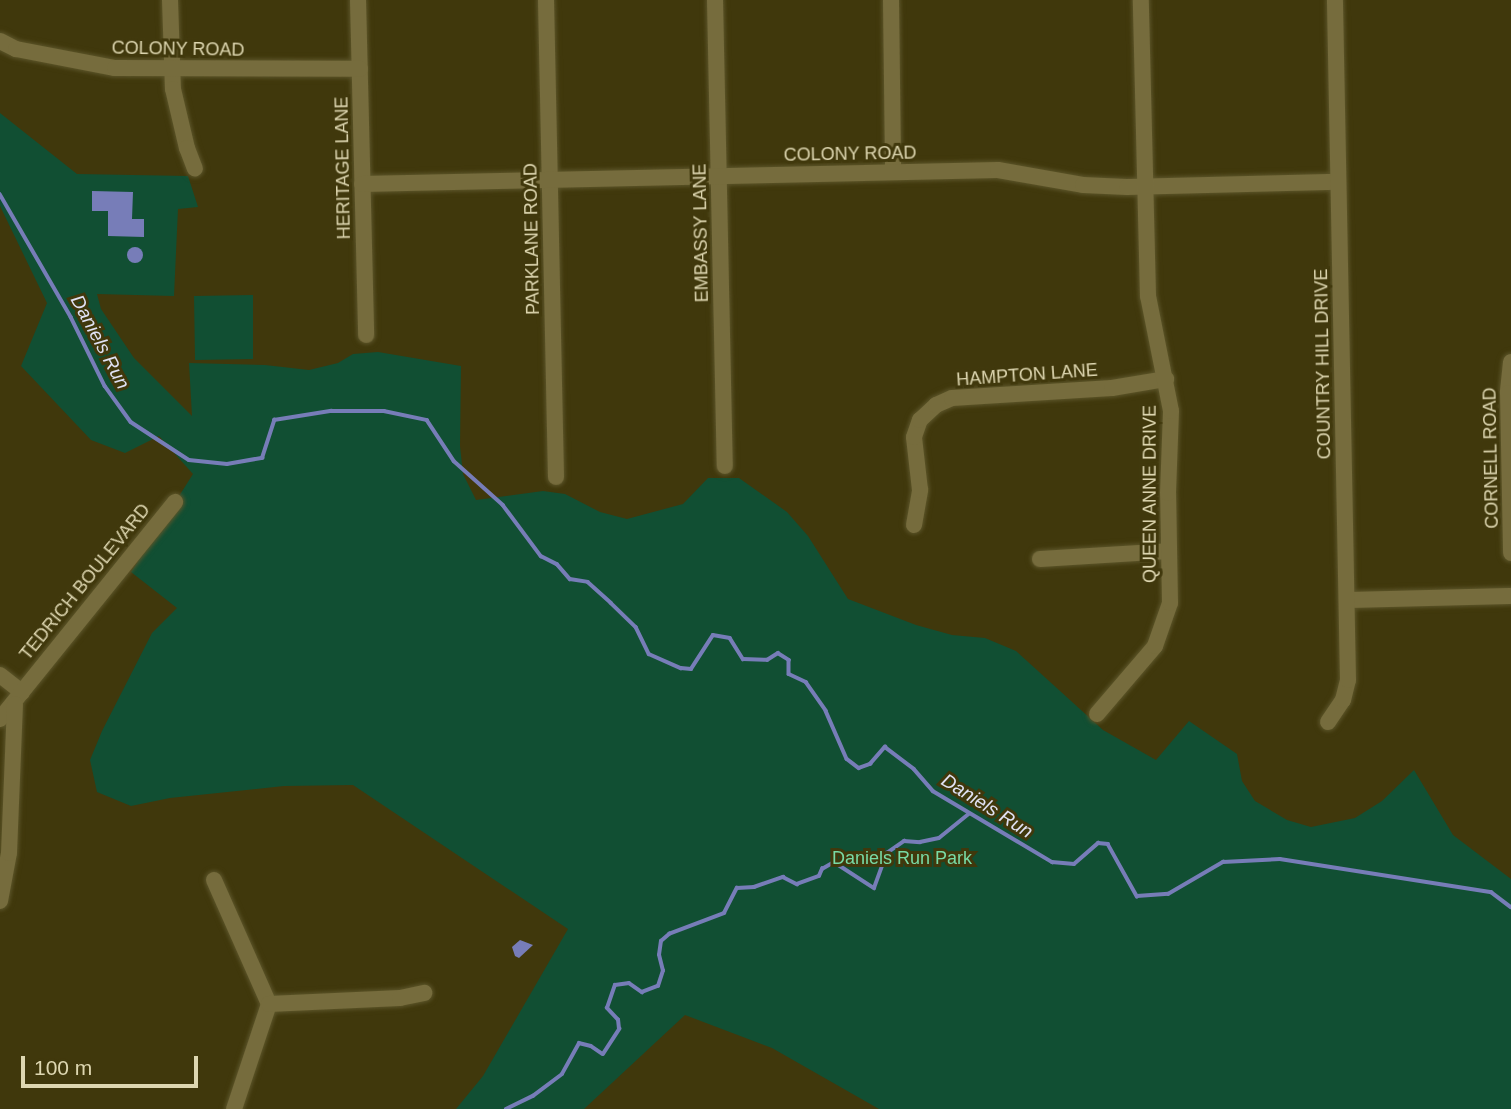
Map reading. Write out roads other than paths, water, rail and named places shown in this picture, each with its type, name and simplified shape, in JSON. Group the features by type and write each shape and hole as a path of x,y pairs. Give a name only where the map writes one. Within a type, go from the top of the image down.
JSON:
{"street":[{"path":"170,0 174,99 195,169"},
{"name":"HERITAGE LANE","path":"358,0 366,335"},
{"name":"PARKLANE ROAD","path":"546,0 556,477"},
{"name":"EMBASSY LANE","path":"715,0 725,466"},
{"path":"891,0 893,172"},
{"name":"QUEEN ANNE DRIVE","path":"1097,714 1148,656 1162,633 1170,603 1172,423 1166,379 1148,296 1141,0"},
{"name":"COUNTRY HILL DRIVE","path":"1328,722 1343,700 1348,680 1335,0"},
{"name":"COLONY ROAD","path":"0,41 16,49 95,66 246,71 360,69"},
{"name":"COLONY ROAD","path":"362,184 998,170 1083,185 1338,182"},
{"name":"CORNELL ROAD","path":"1511,362 1508,393 1511,554"},
{"name":"HAMPTON LANE","path":"914,524 920,500 914,437 920,420 936,405 952,398 1112,388 1166,379"},
{"name":"TEDRICH BOULEVARD","path":"0,719 175,502"},
{"path":"1040,559 1169,551"},
{"path":"1348,600 1511,596"},
{"path":"0,676 19,698 9,853 0,901"},
{"path":"215,880 269,1004 234,1109"},
{"path":"269,1004 400,998 424,993"}],"water":[{"path":"92,191 133,192 132,219 144,219 144,237 108,236 108,211 92,211"},
{"path":"135,247 143,255 135,263 127,255"},
{"path":"520,940 533,945 519,958 515,956 512,947"}],"waterway":[{"name":"Daniels Run","path":"0,194 71,317 105,386 131,422 189,460 227,464 262,458 274,420 331,411 384,411 427,420 454,461 503,505 541,556 557,564 570,579 588,582 636,627 649,654 681,668 691,669 713,635 730,638 743,659 767,660 778,653 789,660 789,674 806,682 826,711 847,759 859,768 870,764 885,747 914,769 933,791 1052,862 1074,864 1098,843 1108,844 1137,896 1168,894 1223,862 1280,859 1491,892 1511,907"},
{"path":"506,1109 533,1096 562,1074 579,1043 591,1046 603,1054 619,1029 618,1020 607,1008 615,985 629,983 642,992 658,986 663,971 659,955 661,941 669,934 724,913 737,888 754,887 783,877 797,884 819,876 822,869 834,862 874,888 887,853 904,841 920,842 939,838 969,814"}],"park label":[{"name":"Daniels Run Park","path":"902,858"}]}
